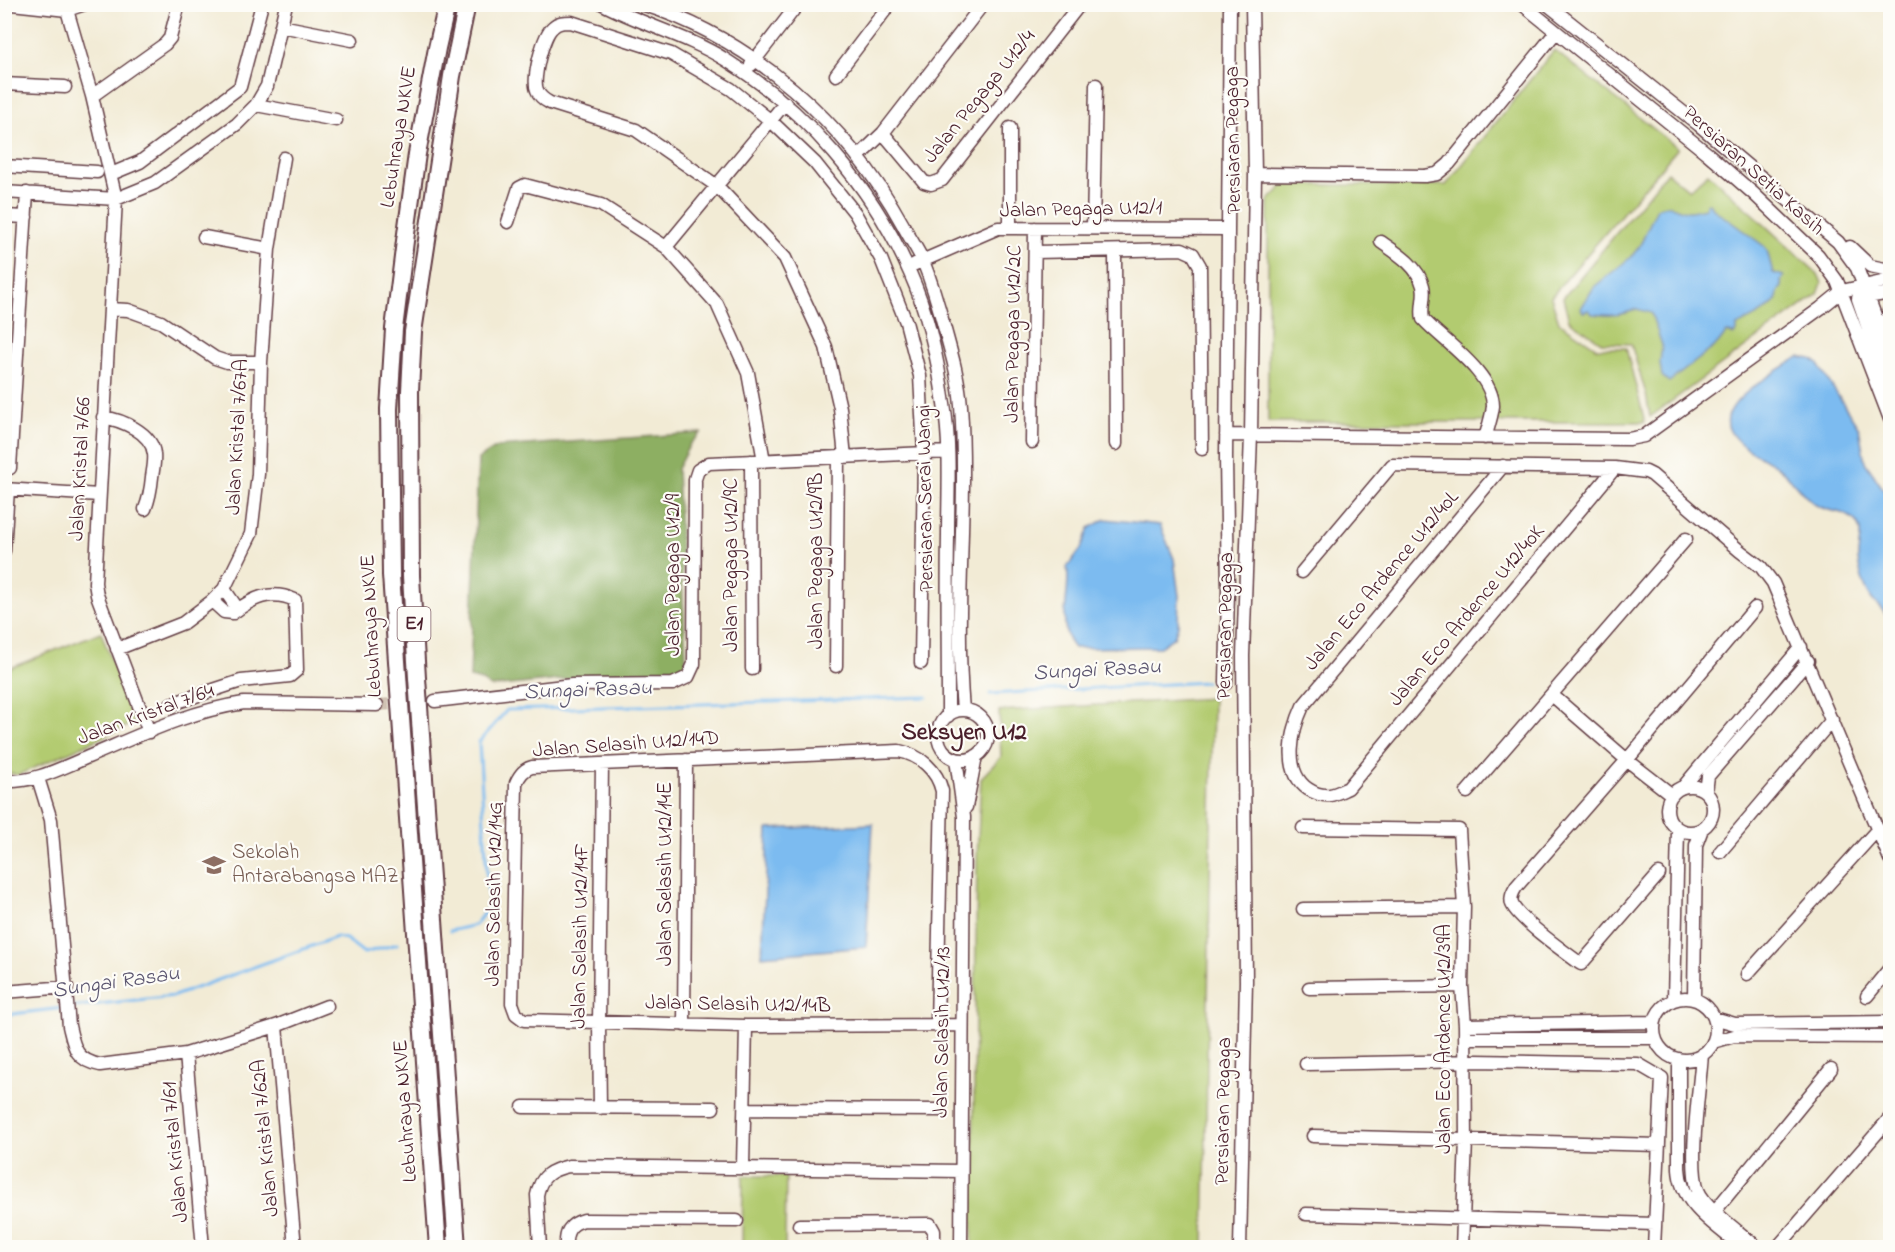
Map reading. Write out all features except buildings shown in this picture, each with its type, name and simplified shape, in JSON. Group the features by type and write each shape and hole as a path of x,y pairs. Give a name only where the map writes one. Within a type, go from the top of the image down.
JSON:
{"highway":[{"name":"Lebuhraya NKVE","path":"438,1248 391,575 389,409 394,329 406,230 424,119 447,4"},
{"name":"Lebuhraya NKVE","path":"457,1248 411,576 410,391 413,332 452,76 467,4"}],"street":[{"path":"12,4 67,10 85,4"},
{"path":"92,96 165,45 170,38 179,4"},
{"path":"111,174 140,162 240,87 262,4"},
{"path":"4,192 116,199 155,183 237,124 256,105 267,86 286,4"},
{"name":"Persiaran Serai Wangi","path":"603,4 703,47 745,73 785,103 860,185 908,269 938,364 945,405 948,452 948,716"},
{"name":"Persiaran Serai Wangi","path":"642,4 664,11 711,33 755,59 797,92 873,176 922,260 954,360 961,404 963,525 960,673 963,710"},
{"path":"745,73 798,4"},
{"path":"836,75 890,4"},
{"path":"858,157 882,133 983,4"},
{"name":"Jalan Pegaga U12/4","path":"882,133 924,182 931,184 942,180 1080,4"},
{"name":"Persiaran Pegaga","path":"1226,683 1230,4"},
{"name":"Persiaran Pegaga","path":"1240,1248 1246,981 1243,657 1251,435 1255,174 1252,4"},
{"name":"Persiaran Setia Kasih","path":"1522,4 1683,140 1754,194 1818,255 1856,295 1883,333 1890,355"},
{"name":"Persiaran Setia Kasih","path":"1547,4 1699,125 1838,242 1857,268 1856,295 1890,419"},
{"name":"Jalan Kristal 7/66","path":"67,10 92,96 116,199 95,583 97,594 149,732"},
{"name":"Jalan Pegaga U12/9B","path":"771,121 731,89 671,54 571,22 557,24 547,34 535,85 537,92 545,100 636,130 717,186 785,258 826,347 840,408 842,457 836,666"},
{"path":"280,26 352,40"},
{"path":"1255,174 1425,176 1437,174 1449,164 1556,32"},
{"path":"4,84 64,87"},
{"path":"1093,228 1096,85"},
{"path":"666,247 785,103"},
{"path":"256,105 336,120"},
{"path":"771,121 815,163 855,213 881,259 906,322 920,376 924,453 921,663"},
{"path":"1010,129 1010,228"},
{"name":"Jalan Kristal 7/67A","path":"117,649 183,623 212,601 224,589 251,534 258,474 261,362 269,249 284,158"},
{"path":"4,166 97,172"},
{"name":"Jalan Pegaga U12/9C","path":"508,222 519,188 525,185 601,205 666,247 717,304 748,373 758,461 752,669"},
{"path":"10,468 8,423 27,193"},
{"path":"4,216 26,217"},
{"name":"Jalan Pegaga U12/1","path":"908,269 922,260 998,228 1227,229"},
{"name":"Jalan Pegaga U12/2C","path":"1032,442 1035,228"},
{"path":"204,237 269,249"},
{"path":"1381,242 1403,257 1423,286 1421,309 1423,319 1478,371 1487,385 1493,405 1485,438"},
{"path":"1838,242 1848,245 1870,266 1890,270"},
{"path":"1035,252 1182,249 1193,254 1200,266 1202,449"},
{"path":"1115,251 1116,444"},
{"path":"1226,435 1629,439 1644,436 1828,304 1890,280"},
{"path":"1856,295 1890,293"},
{"path":"1856,295 1890,392"},
{"path":"110,309 128,310 161,322 214,358 227,363 261,362"},
{"path":"1883,333 1890,309"},
{"path":"103,417 127,424 150,443 154,453 148,502 145,509"},
{"name":"Jalan Pegaga U12/9","path":"435,701 572,685 673,684 688,677 694,664 695,478 698,470 709,463 948,452"},
{"path":"1302,572 1392,465 1615,468 1646,472 1761,567 1773,583 1890,859"},
{"name":"Jalan Eco Ardence U12/40L","path":"1348,789 1330,795 1317,794 1306,788 1298,779 1293,768 1293,737 1295,724 1303,706 1503,466"},
{"name":"Jalan Eco Ardence U12/40K","path":"1348,789 1615,468"},
{"path":"4,551 6,489 99,495"},
{"path":"1467,792 1686,539"},
{"path":"224,589 235,604 233,613"},
{"path":"171,704 241,681 290,676 297,670 295,600 280,596 261,596 249,601 233,613 224,612 212,601"},
{"path":"1659,874 1581,964 1520,915 1511,902 1516,886 1627,760 1755,608"},
{"path":"1802,647 1683,787 1672,795 1667,804 1667,816 1678,830 1690,833 1707,826 1712,815 1712,803 1706,792 1708,776 1808,661"},
{"path":"1552,695 1627,760 1672,795"},
{"name":"Jalan Kristal 7/64","path":"4,781 38,777 196,713 243,703 376,705"},
{"path":"963,710 978,715 987,728 986,744 976,756 969,759 956,759 949,755 940,744 939,729 948,716 963,710"},
{"path":"1720,852 1832,720"},
{"name":"Jalan Selasih U12/14D","path":"521,775 532,767 736,757 899,751 920,758 940,780 942,791 937,1025"},
{"name":"Jalan Selasih U12/13","path":"964,817 976,756"},
{"name":"Jalan Selasih U12/13","path":"956,759 964,817 961,1248"},
{"name":"Jalan Selasih U12/14E","path":"684,1025 687,760"},
{"name":"Jalan Selasih U12/14F","path":"600,1108 602,764"},
{"name":"Jalan Selasih U12/14G","path":"516,1014 512,1003 516,783 521,775"},
{"path":"38,777 51,820 69,1026 75,1050 82,1058 100,1065 186,1054 276,1026 327,1006"},
{"path":"1683,787 1695,787 1706,792"},
{"name":"Jalan Eco Ardence U12/39A","path":"1303,828 1459,830 1464,908 1462,986 1465,1032 1466,1140 1462,1248"},
{"path":"1694,999 1696,845 1702,829"},
{"path":"1747,974 1878,829"},
{"path":"1674,999 1678,830"},
{"path":"1303,909 1464,908"},
{"path":"1867,996 1890,968"},
{"path":"1309,988 1462,986"},
{"path":"4,992 67,992"},
{"path":"1684,997 1703,1003 1714,1018 1716,1028 1713,1042 1702,1054 1693,1059 1679,1061 1662,1050 1654,1038 1654,1022 1658,1013 1674,999 1684,997"},
{"name":"Jalan Selasih U12/14B","path":"516,1014 529,1022 746,1026 962,1025"},
{"path":"1714,1018 1735,1024 1890,1022"},
{"path":"1465,1032 1654,1022"},
{"name":"Jalan Kristal 7/62A","path":"276,1026 295,1248"},
{"path":"743,1167 746,1026"},
{"path":"1465,1032 1654,1038"},
{"path":"1713,1042 1734,1036 1890,1037"},
{"name":"Jalan Kristal 7/61","path":"186,1054 203,1248"},
{"path":"1702,1054 1695,1151 1698,1191 1712,1216 1743,1248"},
{"path":"1679,1061 1679,1179 1689,1199 1758,1248"},
{"path":"1306,1064 1465,1062 1638,1064 1662,1078 1654,1248"},
{"path":"1712,1216 1831,1069"},
{"path":"523,1107 713,1108"},
{"path":"745,1108 940,1110"},
{"path":"1777,1248 1890,1118"},
{"path":"1313,1136 1659,1145"},
{"path":"540,1248 537,1195 542,1179 549,1172 569,1166 961,1171"},
{"path":"1306,1214 1655,1224"},
{"path":"566,1248 565,1236 568,1229 576,1222 584,1220 737,1221"},
{"path":"799,1226 930,1224 934,1231 934,1248"},
{"path":"1887,1248 1890,1244"}],"green space":[{"path":"1554,50 1678,148 1551,297 1559,322 1597,348 1626,348 1645,422 1268,422 1268,201 1284,185 1446,185"},
{"path":"1667,172 1689,190 1708,173 1818,274 1822,283 1818,294 1650,417 1646,394 1631,344 1603,343 1569,320 1563,298"},
{"path":"701,433 690,444 677,469 686,661 682,672 672,677 569,679 491,687 482,681 470,678 478,459 497,447"},
{"path":"101,632 134,723 18,775 5,773 5,670"},
{"path":"1213,698 1204,1247 972,1247 977,858 981,778 1001,757 999,711"},
{"path":"743,1176 786,1176 785,1247 742,1248"}],"water":[{"path":"1709,203 1712,208 1764,246 1773,273 1784,276 1781,281 1782,287 1776,300 1768,308 1737,326 1737,332 1734,335 1727,332 1718,344 1669,382 1662,376 1660,363 1662,345 1651,313 1637,309 1620,314 1598,315 1592,314 1589,310 1583,312 1581,308 1594,287 1631,257 1639,247 1657,208 1669,205 1691,211 1706,208 1706,204"},
{"path":"1799,357 1811,359 1817,363 1859,428 1865,462 1890,499 1890,655 1886,644 1888,620 1883,610 1868,594 1861,574 1858,559 1860,532 1857,523 1848,516 1816,505 1779,468 1744,446 1730,431 1728,420 1731,409 1740,399 1751,388"},
{"path":"1105,519 1160,525 1174,559 1179,596 1178,626 1174,637 1160,647 1074,648 1068,639 1065,620 1067,567 1081,549 1089,528"},
{"path":"873,824 866,947 762,956 768,829"}],"waterway":[{"name":"Sungai Rasau","path":"990,694 1206,682"},
{"name":"Sungai Rasau","path":"450,931 475,925 489,906 479,742 507,710 927,697"},
{"name":"Sungai Rasau","path":"71,1007 174,996 337,937 346,939 364,953 397,944"},
{"name":"Sungai Rasau","path":"4,1015 64,1008"}],"tunnel":[{"path":"377,705 435,701"}],"place":[{"name":"Sekolah Antarabangsa MAZ","path":"214,865"}],"district":[{"name":"Seksyen U12","path":"964,733"}]}
